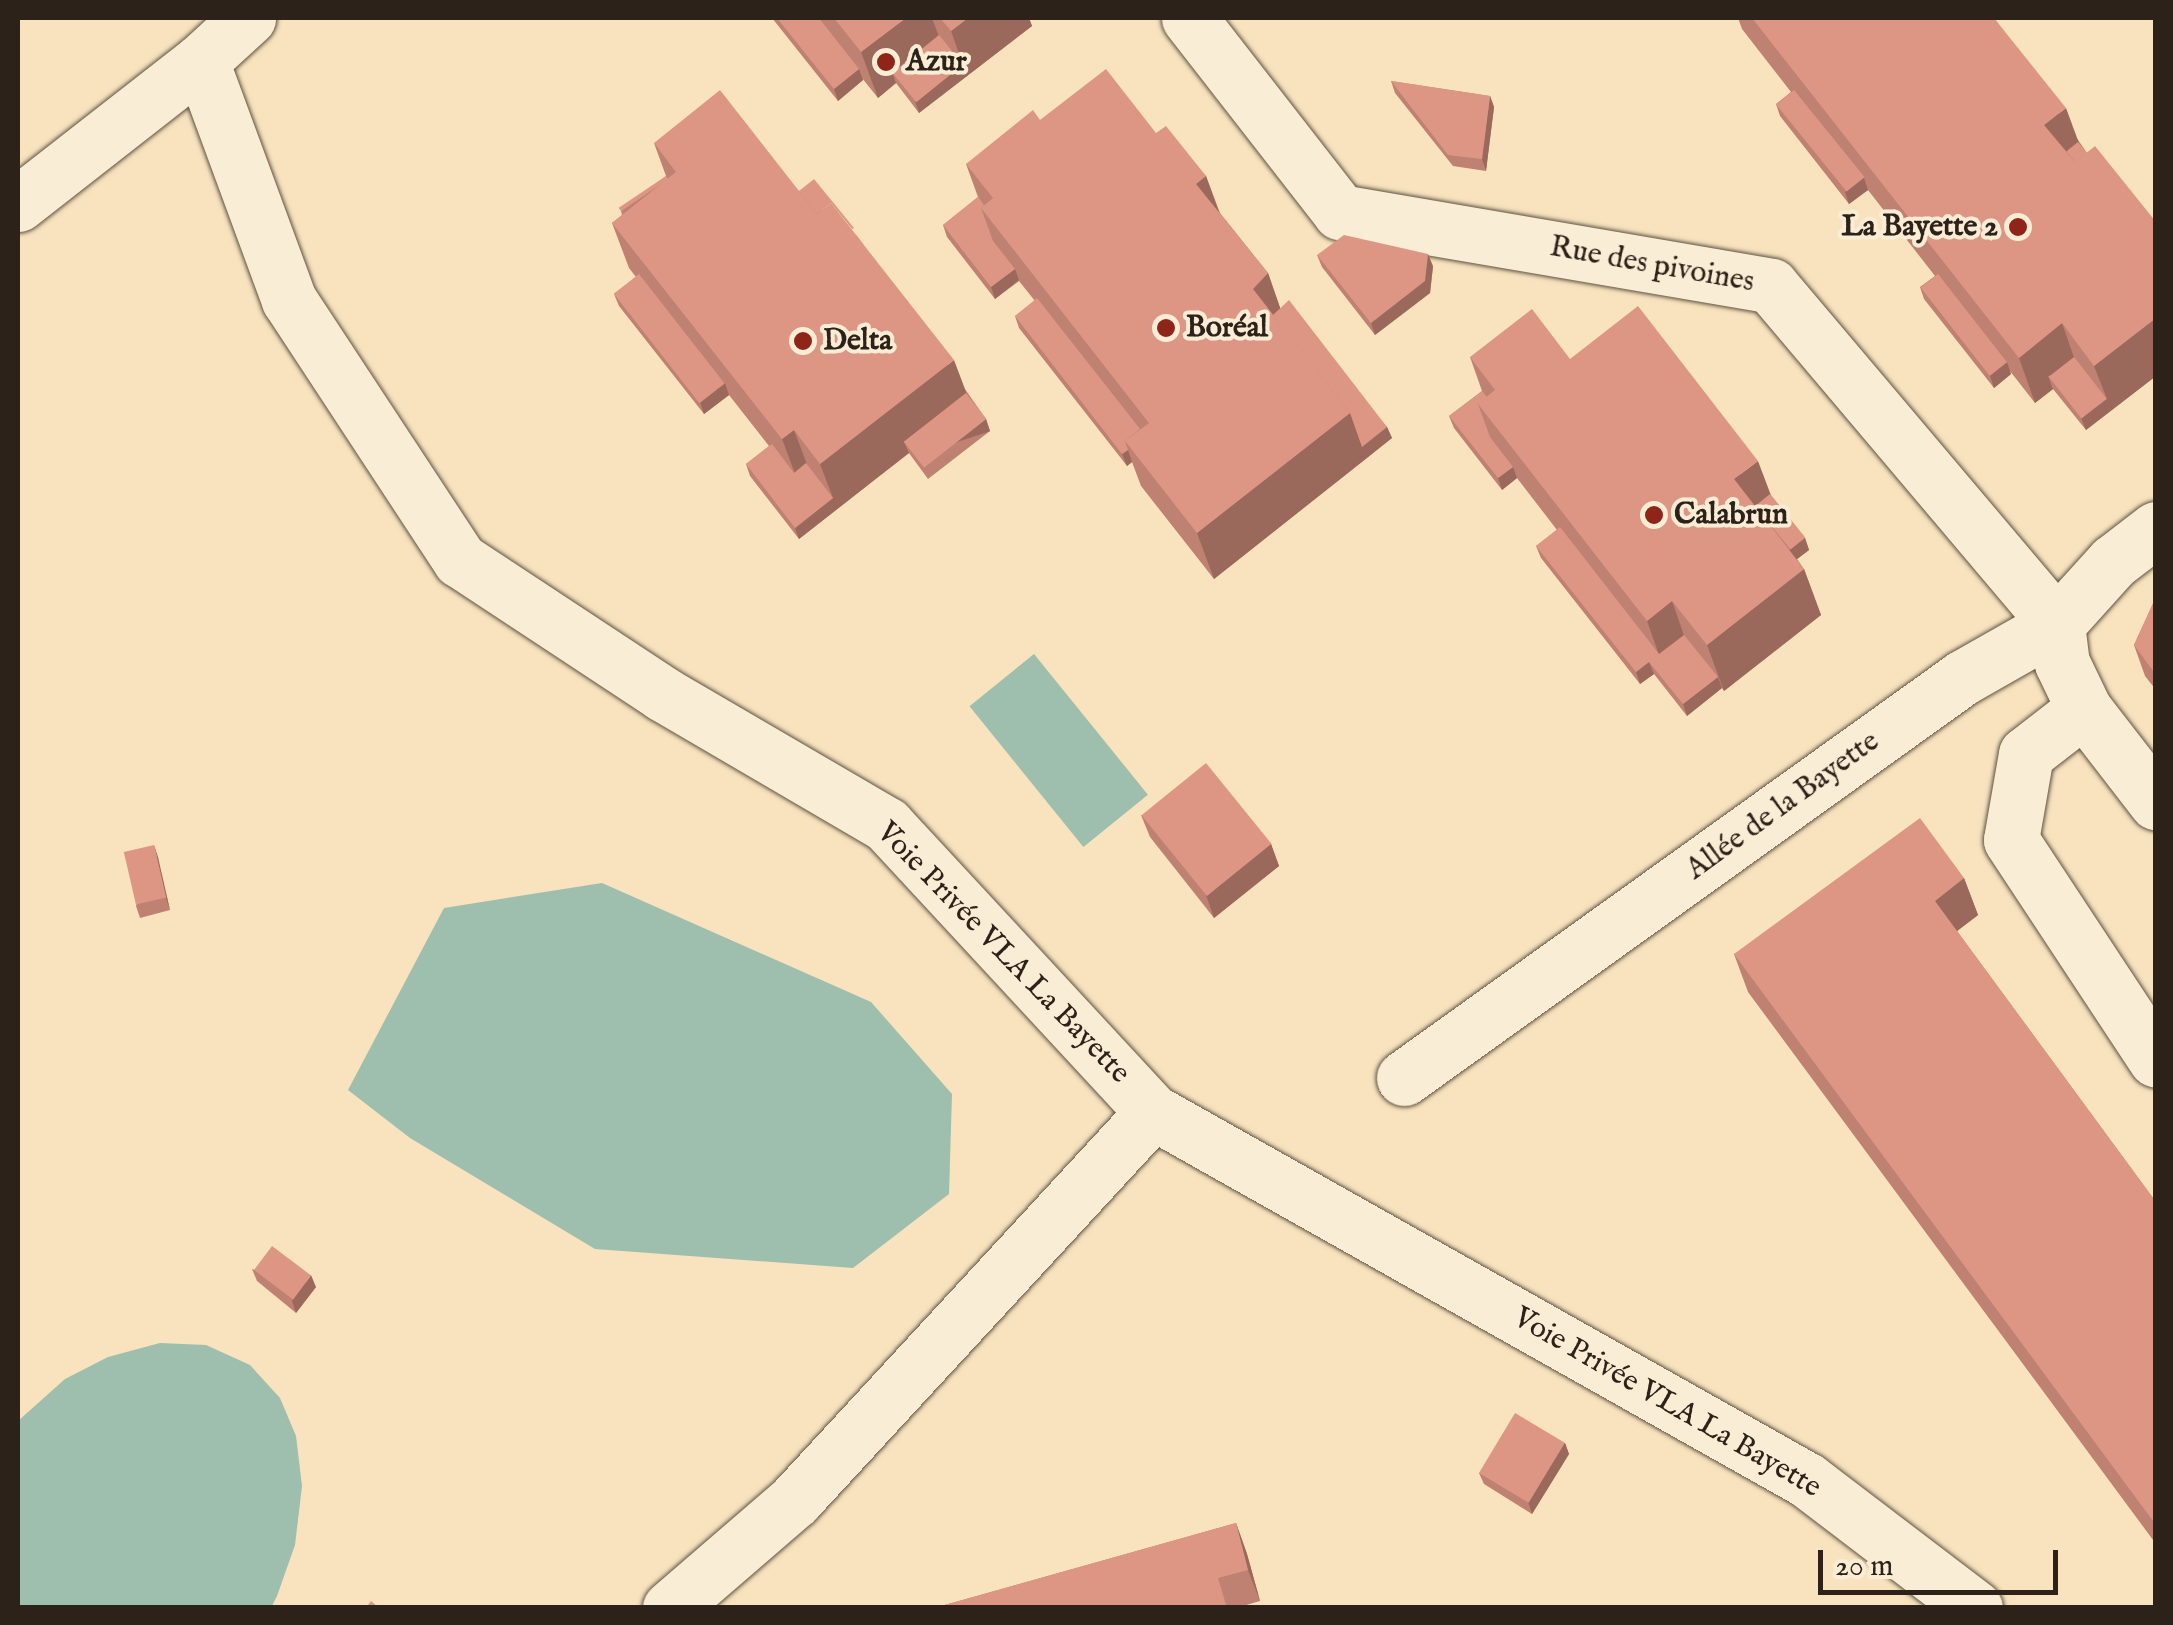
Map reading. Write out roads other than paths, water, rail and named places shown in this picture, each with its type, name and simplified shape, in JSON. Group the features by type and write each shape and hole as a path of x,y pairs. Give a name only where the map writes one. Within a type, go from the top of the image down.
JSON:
{"street":[{"path":"18,204 201,62 248,18"},
{"name":"Rue des pivoines","path":"1190,18 1340,212 1771,286 2056,624"},
{"name":"Voie Privée VLA La Bayette","path":"201,62 289,300 460,560 664,694 887,824 1154,1112 1808,1480 1975,1608"},
{"name":"Allée de la Bayette","path":"1404,1078 1962,678 2056,624 2113,562 2156,530"},
{"path":"2056,624 2062,663 2084,709 2156,802"},
{"path":"2084,709 2026,754 2010,840 2156,1060"},
{"path":"670,1608 796,1500 1154,1112"}],"place":[{"name":"Azur","path":"886,62"},
{"name":"La Bayette 2","path":"2018,227"},
{"name":"Boréal","path":"1166,328"},
{"name":"Delta","path":"803,341"},
{"name":"Calabrun","path":"1654,515"}]}
